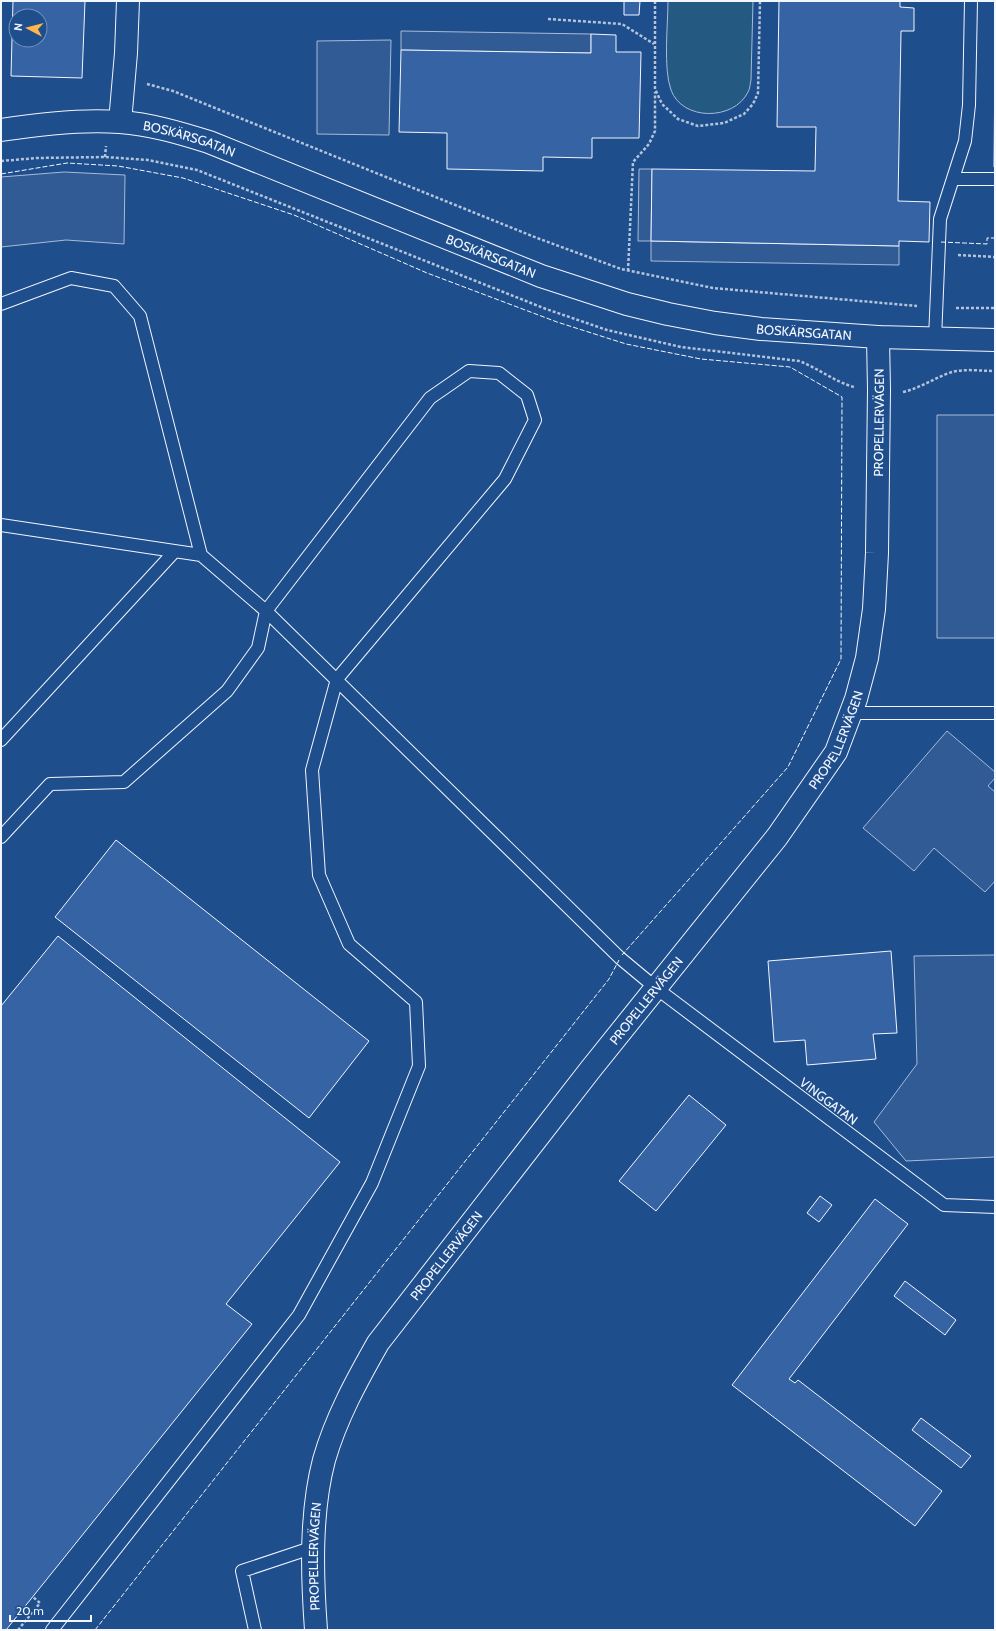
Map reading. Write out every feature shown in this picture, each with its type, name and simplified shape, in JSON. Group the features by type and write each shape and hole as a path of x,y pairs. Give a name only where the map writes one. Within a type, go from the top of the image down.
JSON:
{"street":[{"path":"120,122 124,82 128,1"},
{"name":"BOSKÄRSGATAN","path":"1,130 77,122 120,122 165,129 209,142 541,276 627,304 668,314 715,323 761,329 878,337 995,340"},
{"name":"PROPELLERVÄGEN","path":"316,1630 313,1593 314,1547 317,1496 324,1460 341,1415 357,1381 378,1344 576,1088 777,837 836,752 867,658 874,609 879,413 878,337"}],"lane":[{"path":"935,339 940,219 966,141 970,105 971,1"},
{"path":"954,178 995,179"},
{"path":"1,304 71,278 114,286 140,316 202,556 1,525"},
{"path":"1,837 50,784 124,782 227,691 258,648 266,611 430,398 469,371 499,373 527,395 535,420 505,479 337,679 312,770 319,875 349,944 416,1002 419,1066 372,1183 300,1314 52,1630"},
{"path":"1,740 175,551"},
{"name":"VINGGATAN","path":"202,556 266,611 620,958 656,988 944,1205 995,1207"},
{"path":"850,713 995,713"},
{"path":"255,1630 242,1571 314,1547"}],"path":[{"path":"628,271 633,162 649,144 655,131 655,1"},
{"path":"655,89 662,104 678,118 698,126 724,123 744,114 753,104 758,93 760,1"},
{"path":"548,19 622,24 655,44"},
{"path":"124,82 150,84 173,92 537,238 628,271 713,288 763,294 936,308 995,308"},
{"path":"938,255 995,257"},
{"path":"18,1630 40,1603 33,1597"}],"shaded area":[{"path":"668,1 753,1 750,88 741,102 732,108 708,114 697,112 686,107 677,100 671,90 667,70 666,46"},
{"path":"401,31 591,34 591,53 401,50"},
{"path":"391,40 389,135 317,134 317,41"},
{"path":"639,169 652,169 651,241 638,241"},
{"path":"64,172 125,175 124,244 66,240 1,247 1,177"},
{"path":"651,241 899,246 899,265 651,261"},
{"path":"937,415 995,415 995,638 937,638"},
{"path":"947,731 995,772 995,778 988,786 995,792 995,881 985,892 934,848 914,871 863,828"},
{"path":"995,955 995,1157 906,1161 874,1122 917,1064 914,956"}],"building":[{"path":"13,1 85,1 82,78 11,76 12,48 48,48 48,8 13,8"},
{"path":"624,1 640,1 639,15 624,15"},
{"path":"779,1 900,1 900,7 914,8 914,31 901,31 898,201 930,202 929,242 899,241 899,246 651,241 652,169 815,171 816,127 777,127"},
{"path":"591,34 616,35 616,52 641,52 639,138 592,138 592,158 543,157 543,171 447,169 447,133 399,132 401,50 591,53"},
{"path":"995,56 995,167 994,167"},
{"path":"116,840 369,1041 309,1118 55,917"},
{"path":"58,936 340,1162 226,1304 252,1324 6,1630 1,1630 1,1006"},
{"path":"891,951 897,1033 873,1034 876,1059 807,1065 805,1040 774,1042 768,961"},
{"path":"689,1095 726,1125 656,1211 619,1181"},
{"path":"820,1196 832,1205 819,1222 807,1213"},
{"path":"875,1199 908,1224 789,1379 795,1383 798,1380 942,1491 915,1526 732,1385"},
{"path":"905,1281 956,1320 945,1335 894,1296"},
{"path":"921,1418 971,1456 961,1468 912,1430"}],"fence":[{"path":"1,174 67,163 118,166 183,178 294,215 427,273 557,322 626,344 701,359 790,367 842,397 841,659 788,767 622,955"},
{"path":"941,242 987,244 987,238 995,238"},
{"path":"95,1630 609,979 619,960"}]}
